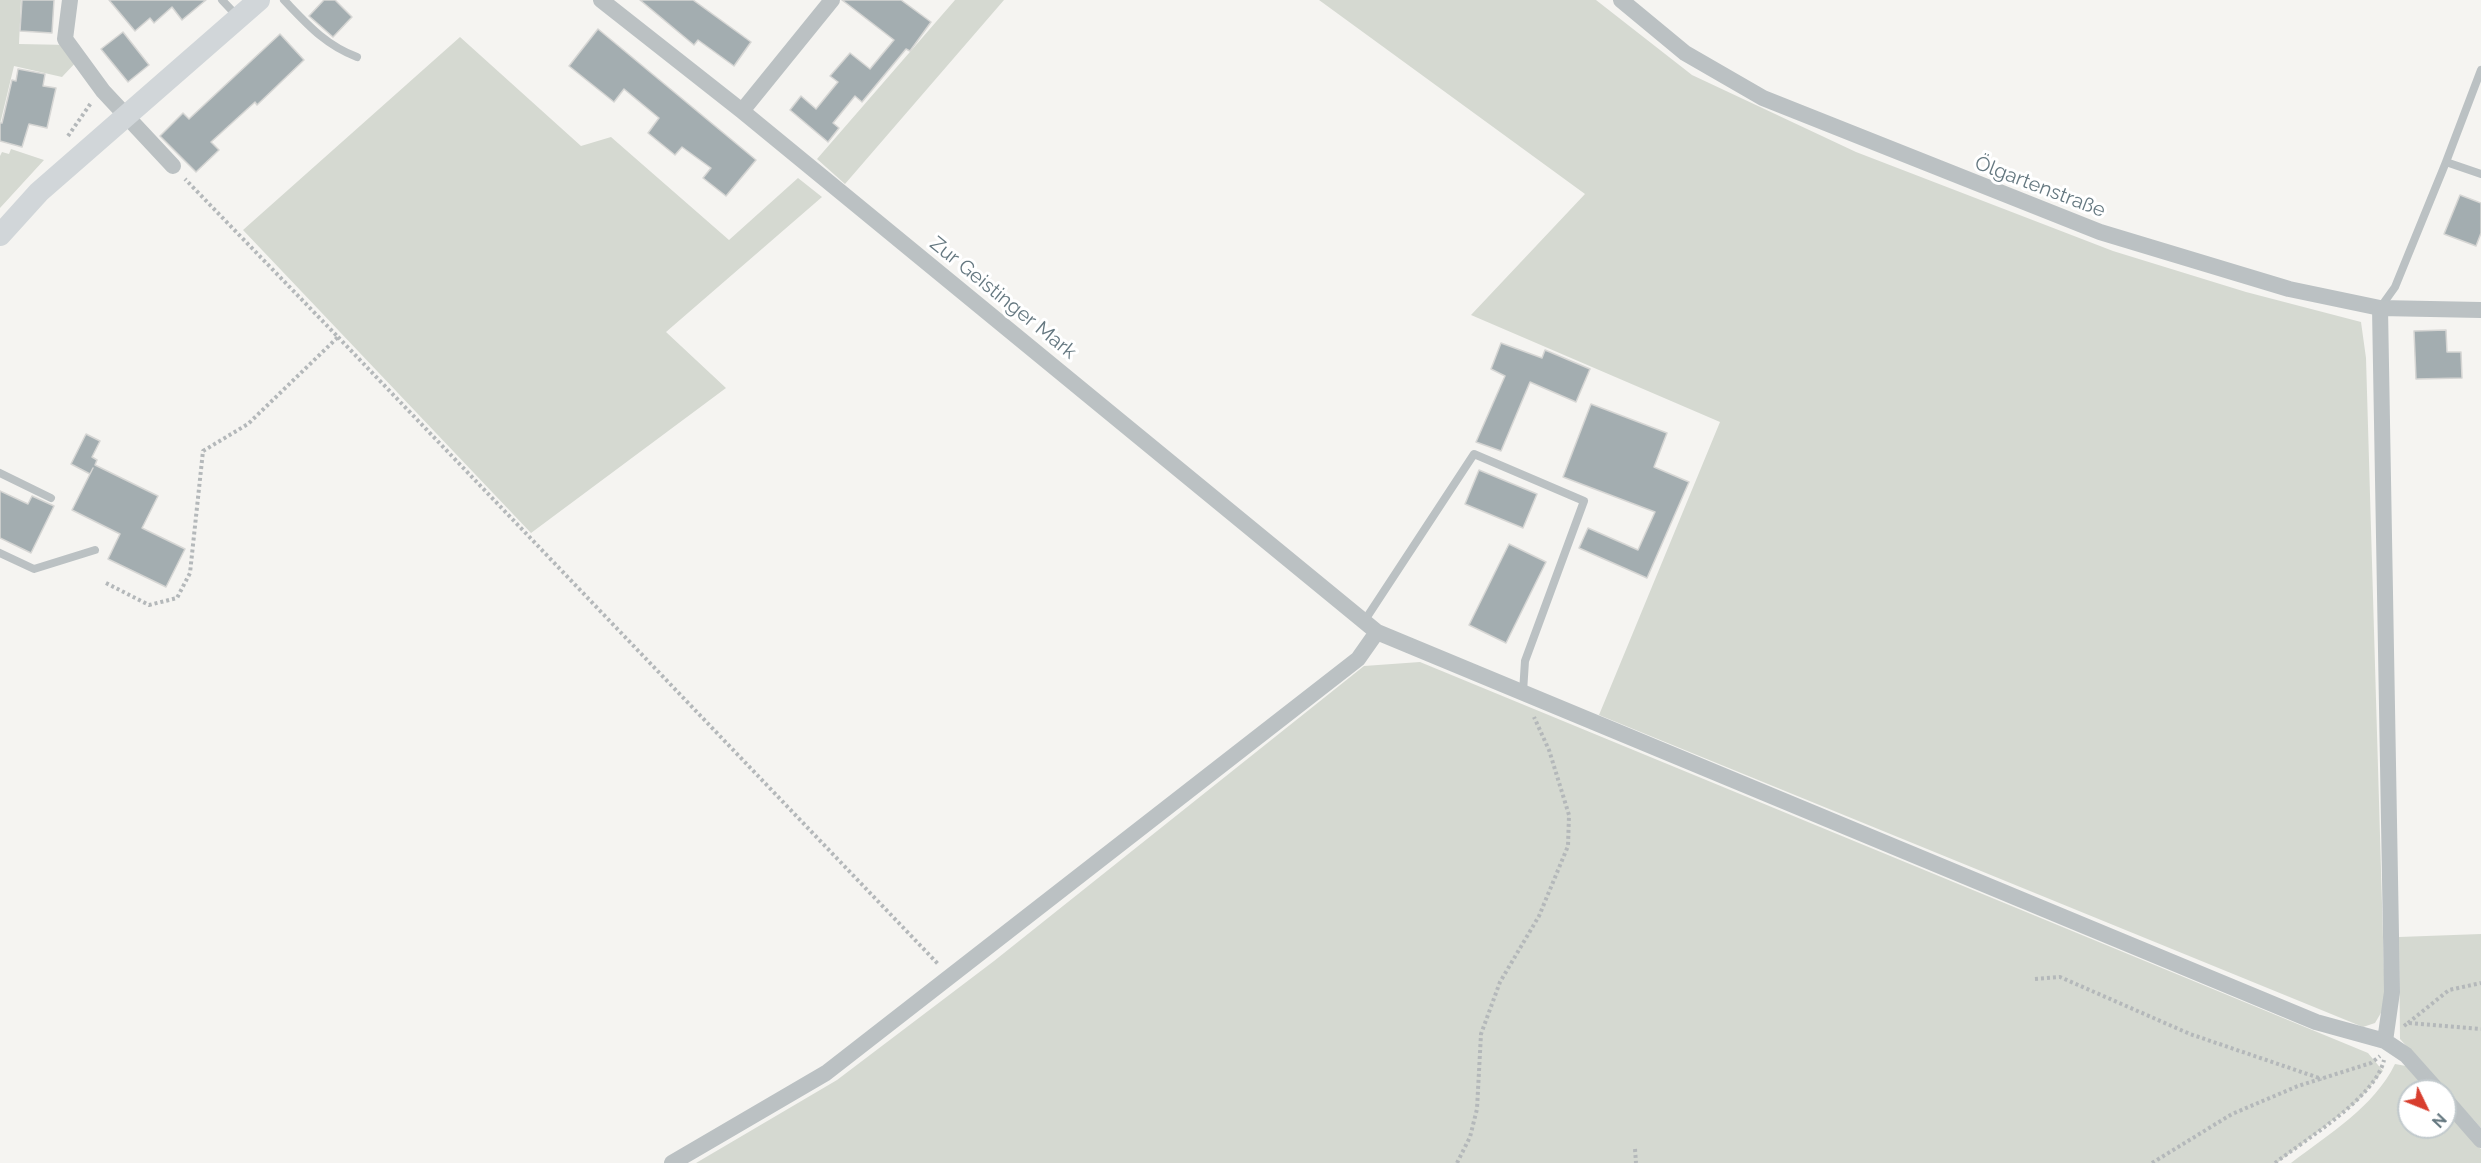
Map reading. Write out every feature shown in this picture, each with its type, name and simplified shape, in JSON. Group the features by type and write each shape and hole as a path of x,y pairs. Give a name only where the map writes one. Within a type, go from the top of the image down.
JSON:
{"street":[{"path":"70,0 65,39 103,91 173,166"},
{"path":"0,235 39,192 259,0"},
{"name":"Zur Geistinger Mark","path":"601,0 742,111 1371,626 1523,692 2316,1022 2386,1046"},
{"path":"742,111 832,0"},
{"name":"Ölgartenstraße","path":"1621,0 1685,53 1763,98 2100,232 2289,289 2380,308 2481,310"},
{"path":"2380,308 2392,992 2386,1046 2406,1055 2427,1079"},
{"path":"672,1163 826,1073 1358,659 1371,626"},
{"path":"2457,1113 2481,1140"}],"lane":[{"path":"222,0 239,17"},
{"path":"284,0 318,37 357,57"},
{"path":"2380,308 2395,287 2481,70"},
{"path":"2446,162 2481,174"},
{"path":"1371,626 1474,454 1584,501 1525,661 1523,692"},
{"path":"0,473 51,498"},
{"path":"0,553 34,569 95,550"}],"path":[{"path":"173,166 950,977"},
{"path":"106,584 149,605 177,598 190,573 203,451 248,424 338,337"},
{"path":"1457,1163 1470,1137 1477,1108 1481,1034 1500,982 1539,916 1568,846 1569,815 1550,750 1523,692"},
{"path":"2035,979 2060,977 2190,1035 2322,1079"},
{"path":"2152,1163 2232,1114 2322,1079 2371,1063 2408,1023 2449,990 2481,982"},
{"path":"2408,1023 2481,1029"},
{"path":"2275,1163 2358,1100 2381,1070 2386,1046"},
{"path":"1635,1149 1636,1163"}],"shaded area":[{"path":"0,0 21,0 19,44 69,45 79,59 62,77 14,66 0,124"},
{"path":"955,0 1004,0 845,184 817,159"},
{"path":"1319,0 1596,0 1692,75 1856,152 2113,251 2246,292 2361,322 2366,358 2385,1006 2375,1023 2363,1027 1599,715 1720,422 1471,315 1585,194"},
{"path":"460,37 581,146 611,137 729,240 798,178 822,197 666,332 726,388 531,533 243,230"},
{"path":"11,149 44,160 0,208 0,156 2,152 9,154"},
{"path":"1420,662 2368,1053 2383,1071 2358,1101 2277,1163 696,1163 837,1080 994,961 1364,666"},
{"path":"2481,934 2481,1128 2457,1102 2457,1079 2436,1079 2400,1039 2399,937"},
{"path":"2395,1064 2406,1066 2418,1079 2397,1079 2397,1139 2457,1139 2457,1122 2481,1149 2481,1163 2291,1163 2363,1107"}],"building":[{"path":"22,0 54,0 52,33 20,31"},
{"path":"109,0 206,0 182,20 172,7 154,23 150,18 135,31"},
{"path":"324,0 335,0 352,17 333,37 309,16"},
{"path":"640,0 693,0 751,42 734,66 698,40 694,45"},
{"path":"842,0 901,0 931,22 910,51 906,49 862,102 855,96 833,123 839,128 828,142 790,110 801,96 816,109 838,82 830,76 850,53 870,69 894,40"},
{"path":"598,29 756,160 726,196 703,178 711,168 682,147 675,155 648,133 659,118 624,89 614,102 569,66"},
{"path":"123,32 149,65 128,82 101,49"},
{"path":"280,34 304,60 257,105 255,102 211,142 219,150 196,172 160,136 183,113 189,119"},
{"path":"18,69 45,74 43,86 56,88 47,128 29,124 22,147 0,141 0,123 2,123 12,80 16,81"},
{"path":"2460,195 2481,203 2481,233 2476,246 2444,234"},
{"path":"2446,330 2447,352 2461,352 2462,378 2416,379 2414,331"},
{"path":"1501,343 1542,358 1545,350 1590,369 1576,402 1530,382 1501,451 1476,442 1505,376 1491,369"},
{"path":"1591,404 1667,433 1654,467 1689,482 1647,578 1579,548 1588,528 1638,550 1655,512 1563,477"},
{"path":"86,434 100,441 92,457 97,460 95,465 158,496 142,528 185,549 166,587 108,559 120,534 72,510 90,474 71,464"},
{"path":"1479,470 1537,494 1523,528 1465,504"},
{"path":"0,491 28,504 32,496 54,506 31,553 0,538"},
{"path":"1509,544 1546,562 1506,643 1469,625"}]}
